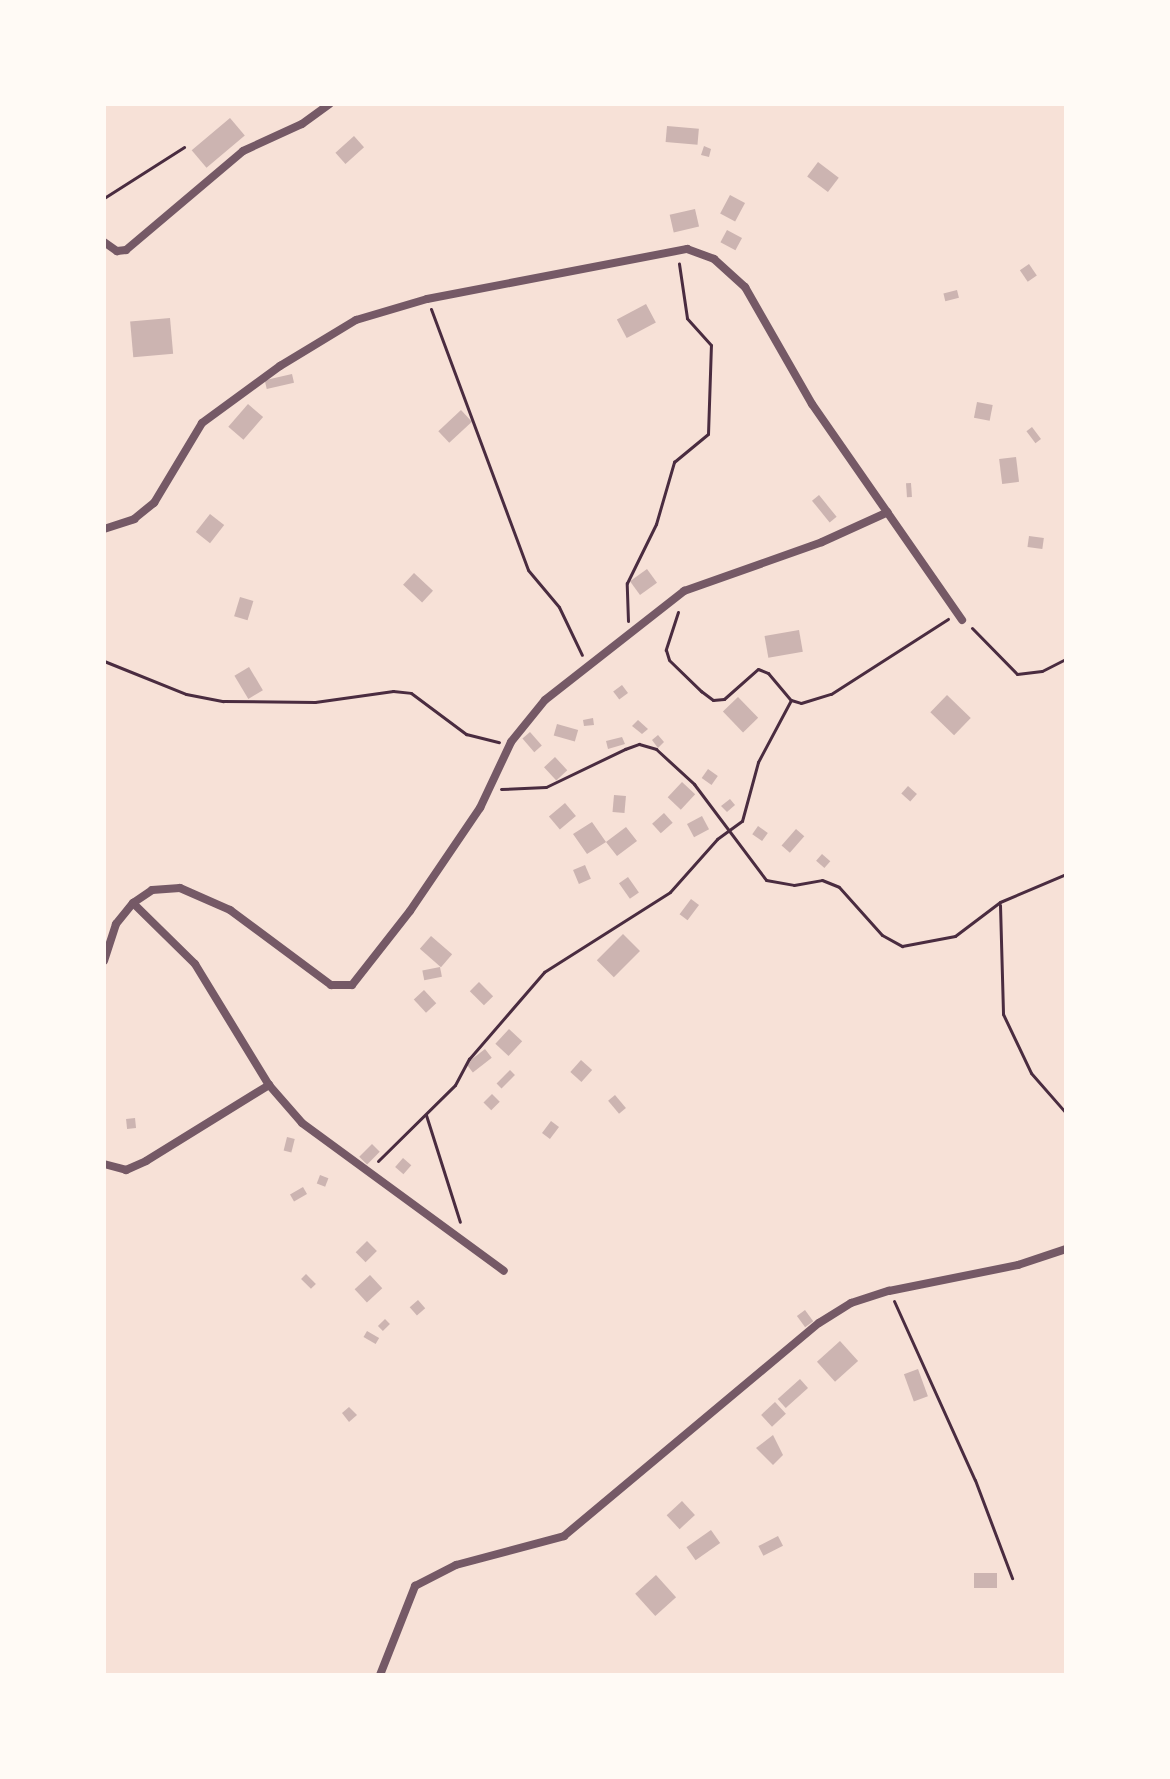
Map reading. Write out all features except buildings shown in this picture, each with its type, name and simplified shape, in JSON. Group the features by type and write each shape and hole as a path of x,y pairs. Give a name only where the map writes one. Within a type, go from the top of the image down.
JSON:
{"street":[{"path":"104,242 126,250 243,151 302,124 330,104"},
{"path":"104,529 125,524 148,508 194,432 280,366 356,320 427,299 675,250 714,259 745,287 812,404 962,620"},
{"path":"104,961 116,924 133,903 164,886 204,896 331,985 352,985 410,911 490,788 511,742 545,700 589,669 684,591 822,542 888,512"},
{"path":"133,903 195,964 269,1085 302,1123 504,1271"},
{"path":"104,1164 126,1170 146,1161 269,1085"},
{"path":"380,1675 407,1598 427,1576 564,1536 819,1323 851,1303 889,1291 1018,1265 1066,1249"}],"path":[{"path":"104,198 184,147"},
{"path":"629,637 630,571 656,524 674,462 708,434 711,345 687,318 675,250"},
{"path":"427,299 528,570 559,607 589,669"},
{"path":"684,591 667,638 669,660 713,700 724,699 758,669 768,673 791,700 801,703 831,694 936,623 962,620 1017,674 1042,671 1066,659"},
{"path":"104,661 186,694 223,701 315,702 393,691 411,693 466,734 511,742"},
{"path":"367,1173 455,1085 469,1059 544,972 670,892 731,831 748,807 758,762 791,700"},
{"path":"490,788 546,787 639,744 656,749 677,765 766,880 794,885 822,880 839,887 882,935 902,946 955,936 1000,902 1066,874"},
{"path":"1000,902 1003,1014 1031,1073 1066,1113"},
{"path":"425,1114 467,1244"},
{"path":"889,1291 975,1480 1012,1578"}]}
